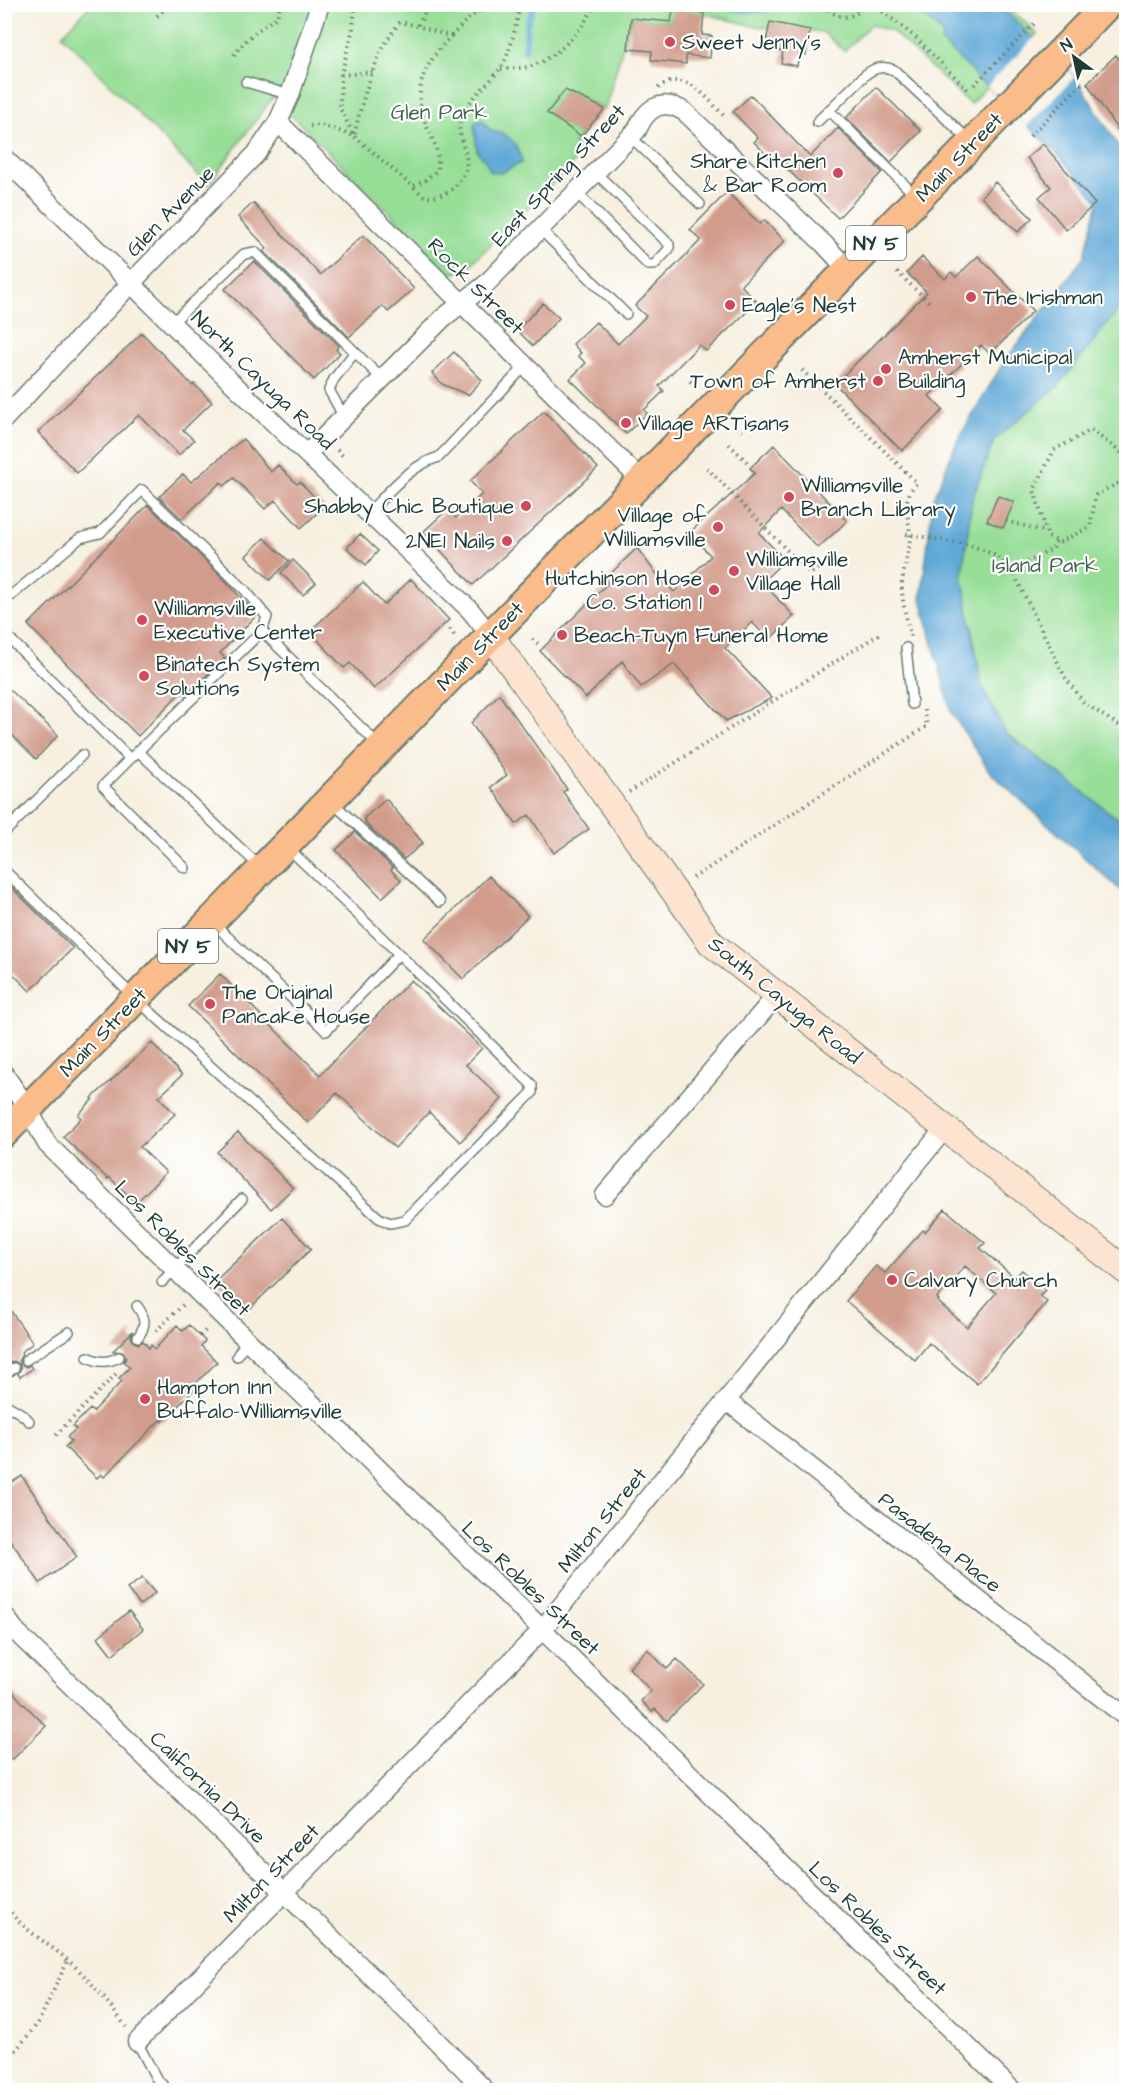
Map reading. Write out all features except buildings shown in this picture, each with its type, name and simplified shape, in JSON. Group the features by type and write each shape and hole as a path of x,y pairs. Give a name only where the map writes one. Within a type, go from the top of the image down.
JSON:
{"main road":[{"name":"Main Street","path":"4,1133 1108,4"}],"street":[{"name":"Glen Avenue","path":"4,419 256,154 278,122 290,95 320,4"},
{"name":"East Spring Street","path":"307,454 443,318 485,285 634,133 642,118 656,107 668,104 685,112 825,244 849,271"},
{"name":"Rock Street","path":"278,122 642,482"},
{"name":"North Cayuga Road","path":"4,158 172,324 470,610 490,635"},
{"name":"South Cayuga Road","path":"490,635 711,943 1126,1270"},
{"path":"605,1195 777,995"},
{"name":"Los Robles Street","path":"4,1074 28,1109 46,1144 167,1276 542,1630 1012,2091"},
{"name":"Milton Street","path":"137,2042 542,1630 945,1128"},
{"name":"Pasadena Place","path":"727,1401 1126,1717"},
{"name":"California Drive","path":"4,1615 17,1633 416,2020 485,2091"}],"lane":[{"path":"817,122 873,69 889,68 894,70 972,143"},
{"path":"246,82 290,95"},
{"path":"829,110 919,198"},
{"path":"634,133 700,204"},
{"path":"576,192 648,265 654,265 666,254 669,244 595,172"},
{"path":"540,229 626,314"},
{"path":"172,324 243,254 255,252 382,379"},
{"path":"344,417 329,390 334,379 355,352"},
{"path":"368,513 410,471 424,461 439,457 525,366"},
{"path":"5,600 80,538 100,533 142,490 245,590 267,616 262,631 103,786 185,868"},
{"path":"262,631 382,747"},
{"path":"4,633 130,759"},
{"path":"909,648 912,704"},
{"path":"138,751 263,869"},
{"path":"4,833 82,755"},
{"path":"330,800 440,902"},
{"path":"4,870 136,999 379,1218 390,1224 405,1220 532,1093 532,1084 286,846"},
{"path":"212,922 326,1031 399,954"},
{"path":"167,1276 242,1198"},
{"path":"137,1306 145,1319 145,1325 138,1337"},
{"path":"26,1360 69,1332"},
{"path":"88,1357 105,1362 119,1357"},
{"path":"4,1375 14,1368"},
{"path":"4,1403 24,1413 29,1421"},
{"path":"137,2042 156,2078 167,2091"}],"path":[{"path":"157,16 170,4"},
{"path":"234,55 242,43 255,31 277,17 280,4"},
{"path":"354,136 340,108 341,75 353,28 355,4"},
{"path":"418,25 430,4"},
{"path":"412,186 426,180 438,169 439,153 425,122 420,100 420,83 430,62 451,36 488,4"},
{"path":"310,126 337,129 354,136 425,197 437,197 453,189 464,174 467,159 459,124 467,105 500,69 509,50 521,4"},
{"path":"500,69 533,66 560,51 589,17 595,4"},
{"path":"828,4 827,7 831,12 844,17 850,17 863,9 866,4"},
{"path":"873,4 916,38 970,92"},
{"path":"354,136 374,72 390,34 400,22 418,25 432,32 451,36"},
{"path":"974,85 1034,24"},
{"path":"341,75 374,72"},
{"path":"1030,136 1084,81"},
{"path":"897,272 930,303"},
{"path":"802,370 917,483 909,490 908,495 908,535 902,591 909,648"},
{"path":"690,381 698,390"},
{"path":"737,427 742,431"},
{"path":"1126,456 1091,430 1054,450 1034,490 1048,537 1060,542 1090,527 1096,495 1126,479"},
{"path":"729,444 749,464"},
{"path":"337,450 344,457"},
{"path":"707,468 810,574 828,562"},
{"path":"1006,521 1046,532"},
{"path":"908,535 970,545 997,556 1011,570 1065,677 1084,703 1126,730"},
{"path":"1011,570 1053,549 1056,541"},
{"path":"450,629 456,638"},
{"path":"624,796 880,633"},
{"path":"532,639 538,644"},
{"path":"693,878 927,726 923,704"},
{"path":"152,1335 184,1304"},
{"path":"200,1336 208,1328"},
{"path":"56,1435 120,1368"},
{"path":"4,1903 24,1927 68,1960 97,1987 137,2042"},
{"path":"4,2065 38,2023 68,1960"}],"green space":[{"name":"Glen Park","path":"92,4 1006,4 1037,34 970,104 892,31 870,25 844,51 823,32 753,26 707,14 673,10 671,22 631,18 605,109 565,90 548,113 581,136 574,143 584,152 463,272 450,273 273,97 208,185 62,35"},
{"name":"Island Park","path":"1126,300 1126,825 1006,733 982,687 962,575 972,499 994,440 1058,386"}],"water":[{"path":"905,5 999,5 1075,77 1126,158 1126,300 1058,386 994,440 972,499 962,575 982,687 1006,733 1126,825 1126,893 990,772 951,712 921,599 933,500 957,441 1002,365 1084,257 1098,202 1060,157 941,42 943,34 926,18 920,17"},
{"path":"483,120 492,131 503,134 513,141 522,162 501,173 491,172 477,151 474,123"}],"pier":[{"path":"1035,37 1075,77 1027,126 987,86"}],"waterway":[{"path":"722,4 751,11 759,11 780,4"},
{"path":"525,50 527,24 534,6"}],"place":[{"name":"Sweet Jenny's","path":"670,42"},
{"name":"Share Kitchen & Bar Room","path":"838,173"},
{"name":"The Irishman","path":"971,297"},
{"name":"Eagle's Nest","path":"730,305"},
{"name":"Amherst Municipal Building","path":"886,369"},
{"name":"Town of Amherst","path":"878,381"},
{"name":"Village ARTisans","path":"626,423"},
{"name":"Williamsville Branch Library","path":"789,497"},
{"name":"Shabby Chic Boutique","path":"526,506"},
{"name":"Village of Williamsville","path":"718,527"},
{"name":"2NE1 Nails","path":"507,541"},
{"name":"Williamsville Village Hall","path":"734,571"},
{"name":"Hutchinson Hose Co. Station 1","path":"714,590"},
{"name":"Williamsville Executive Center","path":"142,620"},
{"name":"Beach-Tuyn Funeral Home","path":"562,635"},
{"name":"Binatech System Solutions","path":"144,676"},
{"name":"The Original Pancake House","path":"210,1004"},
{"name":"Calvary Church","path":"892,1280"},
{"name":"Hampton Inn Buffalo-Williamsville","path":"145,1399"}]}
